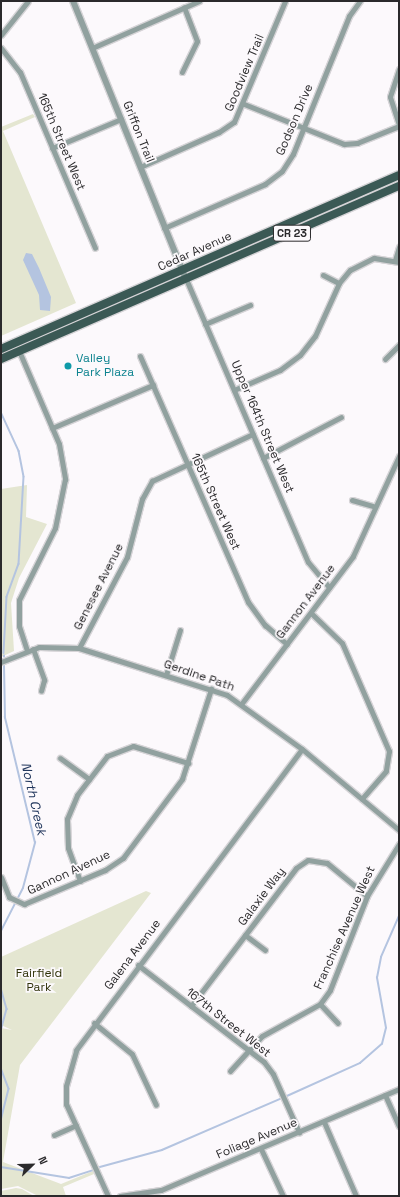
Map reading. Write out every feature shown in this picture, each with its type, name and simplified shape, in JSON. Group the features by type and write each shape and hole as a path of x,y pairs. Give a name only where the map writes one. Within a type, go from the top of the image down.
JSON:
{"main road":[{"name":"Cedar Avenue","path":"1,349 399,175"},
{"name":"Cedar Avenue","path":"1,359 399,186"},
{"path":"19,351 42,331"}],"street":[{"path":"1,35 28,1"},
{"name":"Griffon Trail","path":"73,1 182,271"},
{"path":"92,48 199,1"},
{"name":"Goodview Trail","path":"140,167 223,131 234,122 244,104 285,1"},
{"name":"Godson Drive","path":"164,228 273,179 288,163 349,16 360,1"},
{"path":"182,72 197,41 184,7"},
{"name":"165th Street West","path":"1,48 20,72 95,248"},
{"path":"244,104 303,129 350,144 399,125 390,97 399,69"},
{"path":"52,148 121,119"},
{"path":"234,390 280,370 300,355 315,336 339,283 362,262 374,258 397,261 399,247"},
{"name":"Upper 164th Street West","path":"182,271 308,562 329,587"},
{"path":"323,275 339,283"},
{"path":"205,324 250,305"},
{"path":"385,359 399,345"},
{"path":"19,351 52,428 63,460 64,496 56,528 19,600 19,626 27,651"},
{"name":"165th Street West","path":"140,356 248,602 265,625 287,644"},
{"path":"52,428 153,385"},
{"path":"263,458 341,417"},
{"name":"Genesee Avenue","path":"79,648 127,557 146,488 159,475 253,434"},
{"name":"Gannon Avenue","path":"242,703 311,613 359,546 373,506 399,456"},
{"path":"352,500 373,506"},
{"path":"311,613 342,644 389,751 386,771 362,799"},
{"path":"166,675 180,630"},
{"name":"Gerdine Path","path":"1,662 33,649 79,648 211,689 242,703 302,749 399,830"},
{"path":"33,649 44,680 41,691"},
{"name":"Gannon Avenue","path":"1,877 11,899 21,904 111,867 128,854 176,790 188,763 211,689"},
{"path":"80,881 70,854 66,830 74,802 89,779 107,756 125,746 188,763"},
{"name":"Galena Avenue","path":"108,1196 66,1104 66,1086 76,1050 94,1023 302,749"},
{"path":"60,758 89,779"},
{"name":"Franchise Avenue West","path":"230,1072 271,1030 320,1004 330,990 367,896 399,844"},
{"name":"Galaxie Way","path":"191,1006 296,868 308,860 327,863 367,896"},
{"path":"245,935 265,950"},
{"name":"167th Street West","path":"138,966 250,1050 273,1074 299,1132"},
{"path":"320,1004 338,1023"},
{"path":"94,1023 132,1054 156,1105"},
{"name":"Foliage Avenue","path":"120,1196 162,1193 399,1089"},
{"path":"385,1095 399,1126"},
{"path":"324,1122 356,1196"},
{"path":"54,1135 76,1125"},
{"path":"261,1149 283,1196"}],"green space":[{"path":"33,114 35,117 3,131 76,303 1,336 1,127"},
{"path":"399,180 383,190 262,241 283,230"},
{"path":"27,485 26,517 47,524 19,578 11,603 14,651 1,657 1,489"},
{"name":"Fairfield Park","path":"146,891 151,893 20,1065 3,1162 61,1184 93,1171 94,1174 63,1187 66,1196 38,1196 18,1186 1,1189 1,1028 12,1030 1,1025 1,957"},
{"path":"16,1188 22,1189 34,1196 1,1196 1,1191"}],"water":[{"path":"26,253 32,254 51,297 50,311 40,310 39,295 23,260"}],"waterway":[{"name":"North Creek","path":"1,412 19,451 24,477 19,564 7,597 4,653"},
{"name":"North Creek","path":"1,931 23,888 35,843 5,718 4,666"},
{"path":"287,1096 360,1063 382,1044 386,1028 377,978 381,957 399,916"},
{"name":"North Creek","path":"1,988 7,1009 1,1031"},
{"name":"North Creek","path":"1,1068 9,1089 1,1120"},
{"path":"100,1167 162,1150 280,1099"},
{"path":"1,1167 69,1178 93,1170"}],"place":[{"name":"Valley Park Plaza","path":"68,366"}]}
